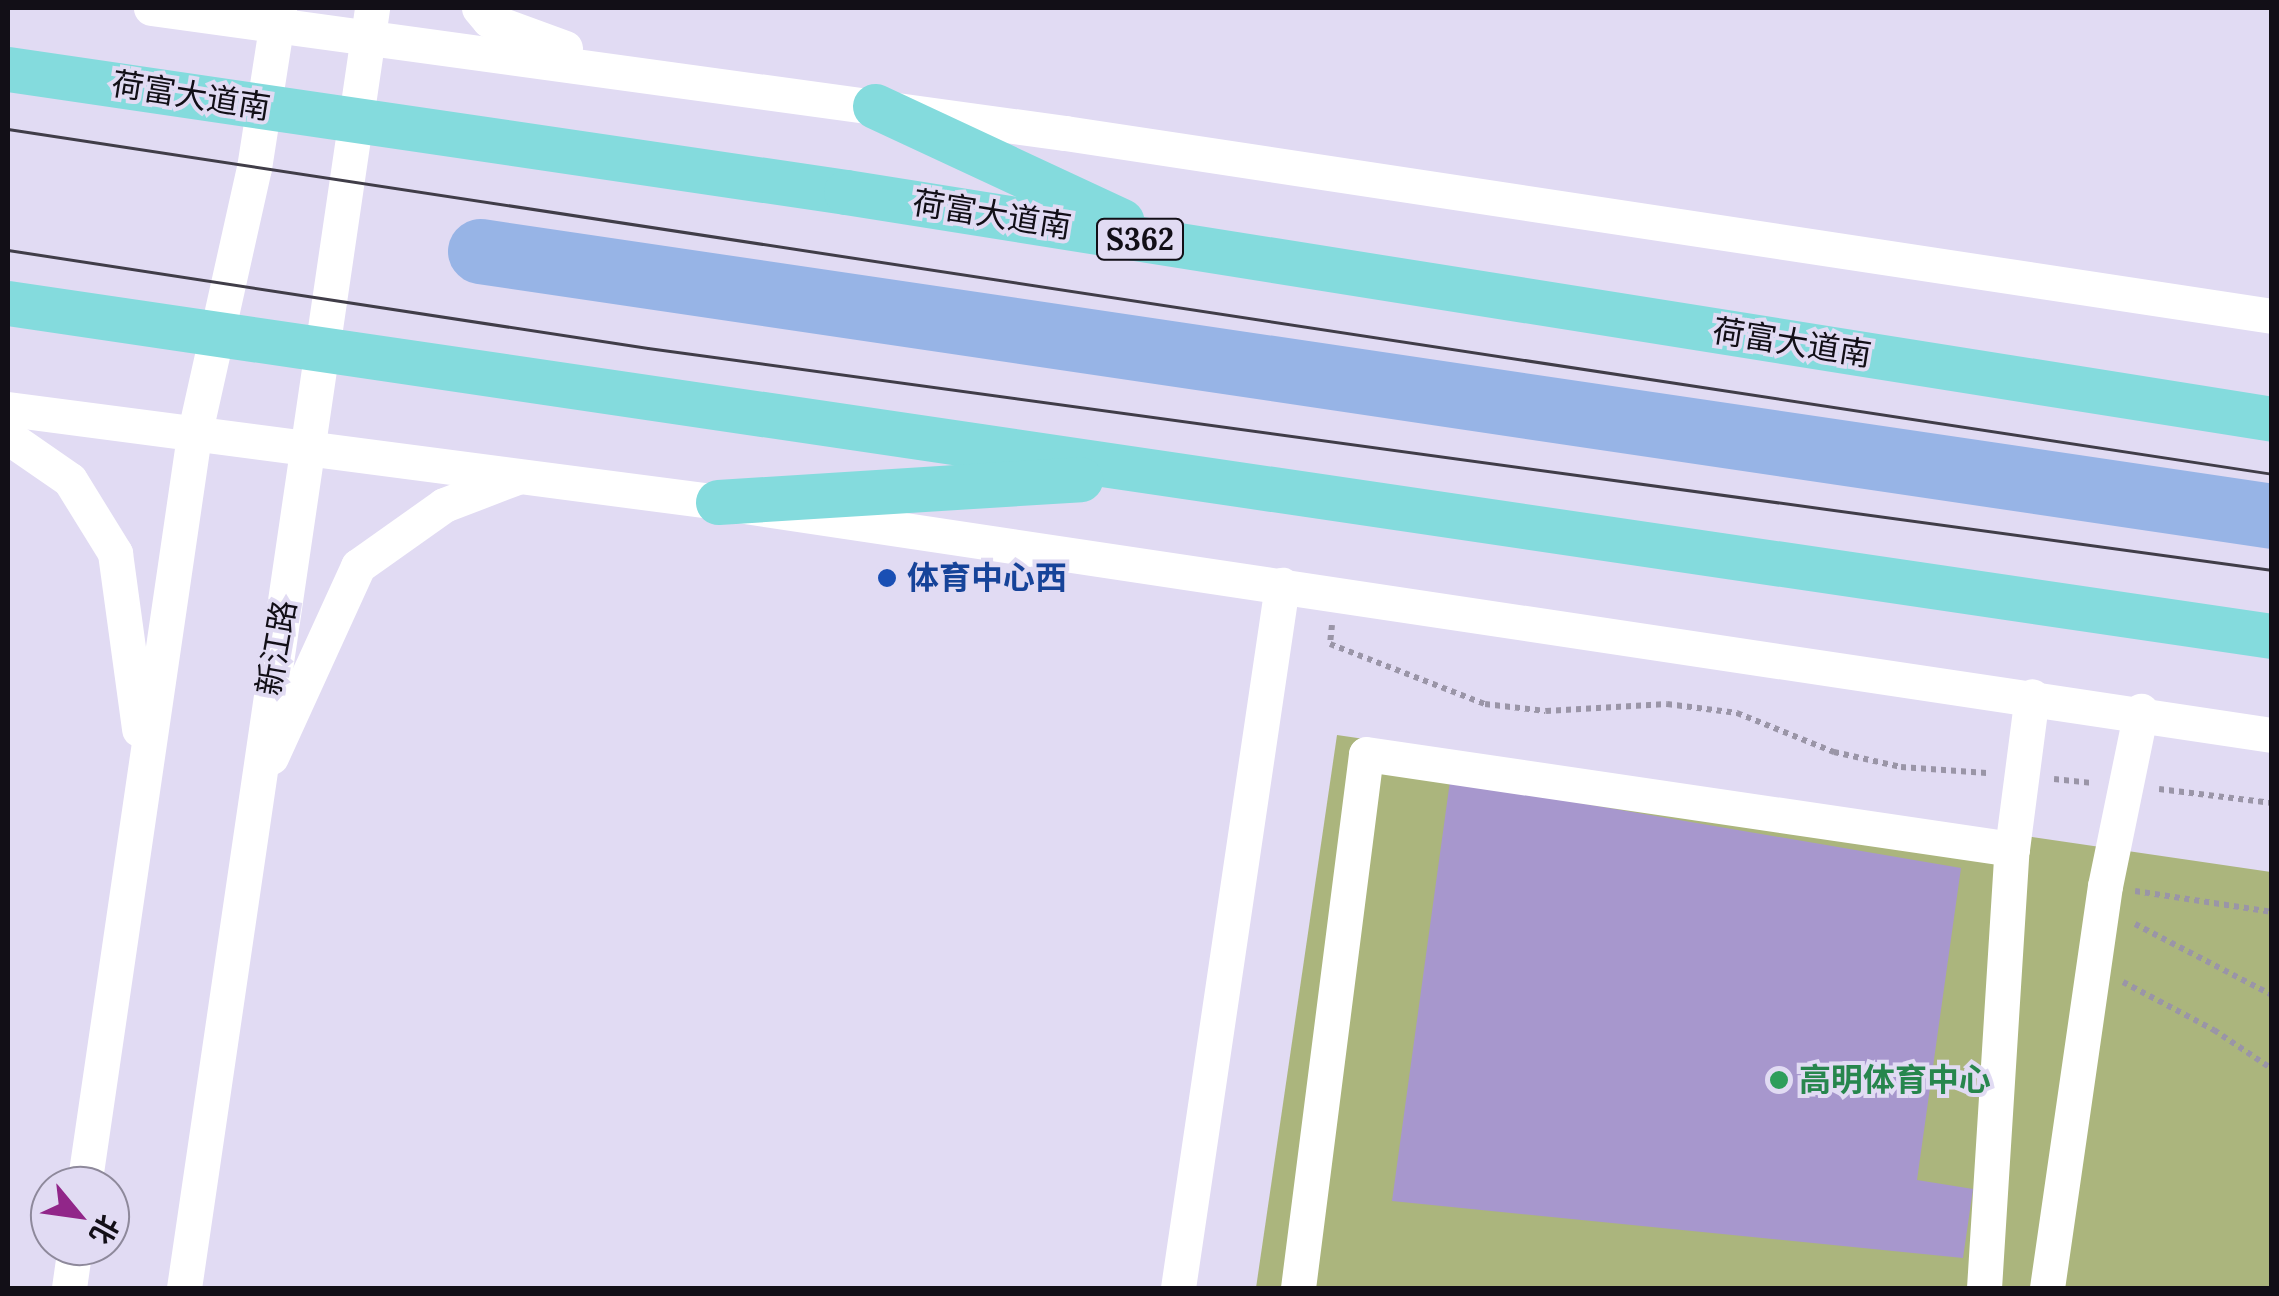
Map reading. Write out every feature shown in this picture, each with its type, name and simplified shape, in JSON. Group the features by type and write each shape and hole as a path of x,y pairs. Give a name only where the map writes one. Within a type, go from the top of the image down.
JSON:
{"main road":[{"name":"荷富大道南","path":"8,68 1169,243 2272,419"},
{"path":"875,106 1169,243"},
{"path":"8,303 2272,636"},
{"path":"718,502 1170,474"}],"street":[{"path":"151,8 370,21 627,71 2272,316"},
{"path":"479,8 488,20 627,71"},
{"path":"87,1166 194,436 264,108 278,16"},
{"name":"新江路","path":"184,1288 252,799 310,451 370,21"},
{"path":"8,409 718,502 2141,711 2272,735"},
{"path":"8,437 70,480 114,553 145,770"},
{"path":"252,799 358,566 444,505 520,475"},
{"path":"1178,1288 1282,584"},
{"path":"1984,1288 2012,849 2032,696"},
{"path":"2047,1288 2103,898 2141,711"},
{"path":"1298,1288 1366,754 2012,849"}],"path":[{"path":"1336,592 1330,644 1484,704 1546,711 1668,704 1737,713 1834,752 1901,768 2272,802"},
{"path":"2103,898 2272,912"},
{"path":"2103,898 2272,995"},
{"path":"2095,968 2214,1030 2272,1069"}],"green space":[{"name":"高明体育中心","path":"1337,735 2271,872 2271,1288 1256,1288"}],"building":[{"path":"1450,781 1961,868 1917,1180 1973,1189 1963,1258 1392,1201"}],"waterway":[{"path":"480,251 2272,516"}],"tram line":[{"path":"8,129 2272,474"},
{"path":"8,250 648,348 2272,570"}],"place":[{"name":"体育中心西","path":"887,578"},
{"name":"高明体育中心","path":"1779,1080"}]}
